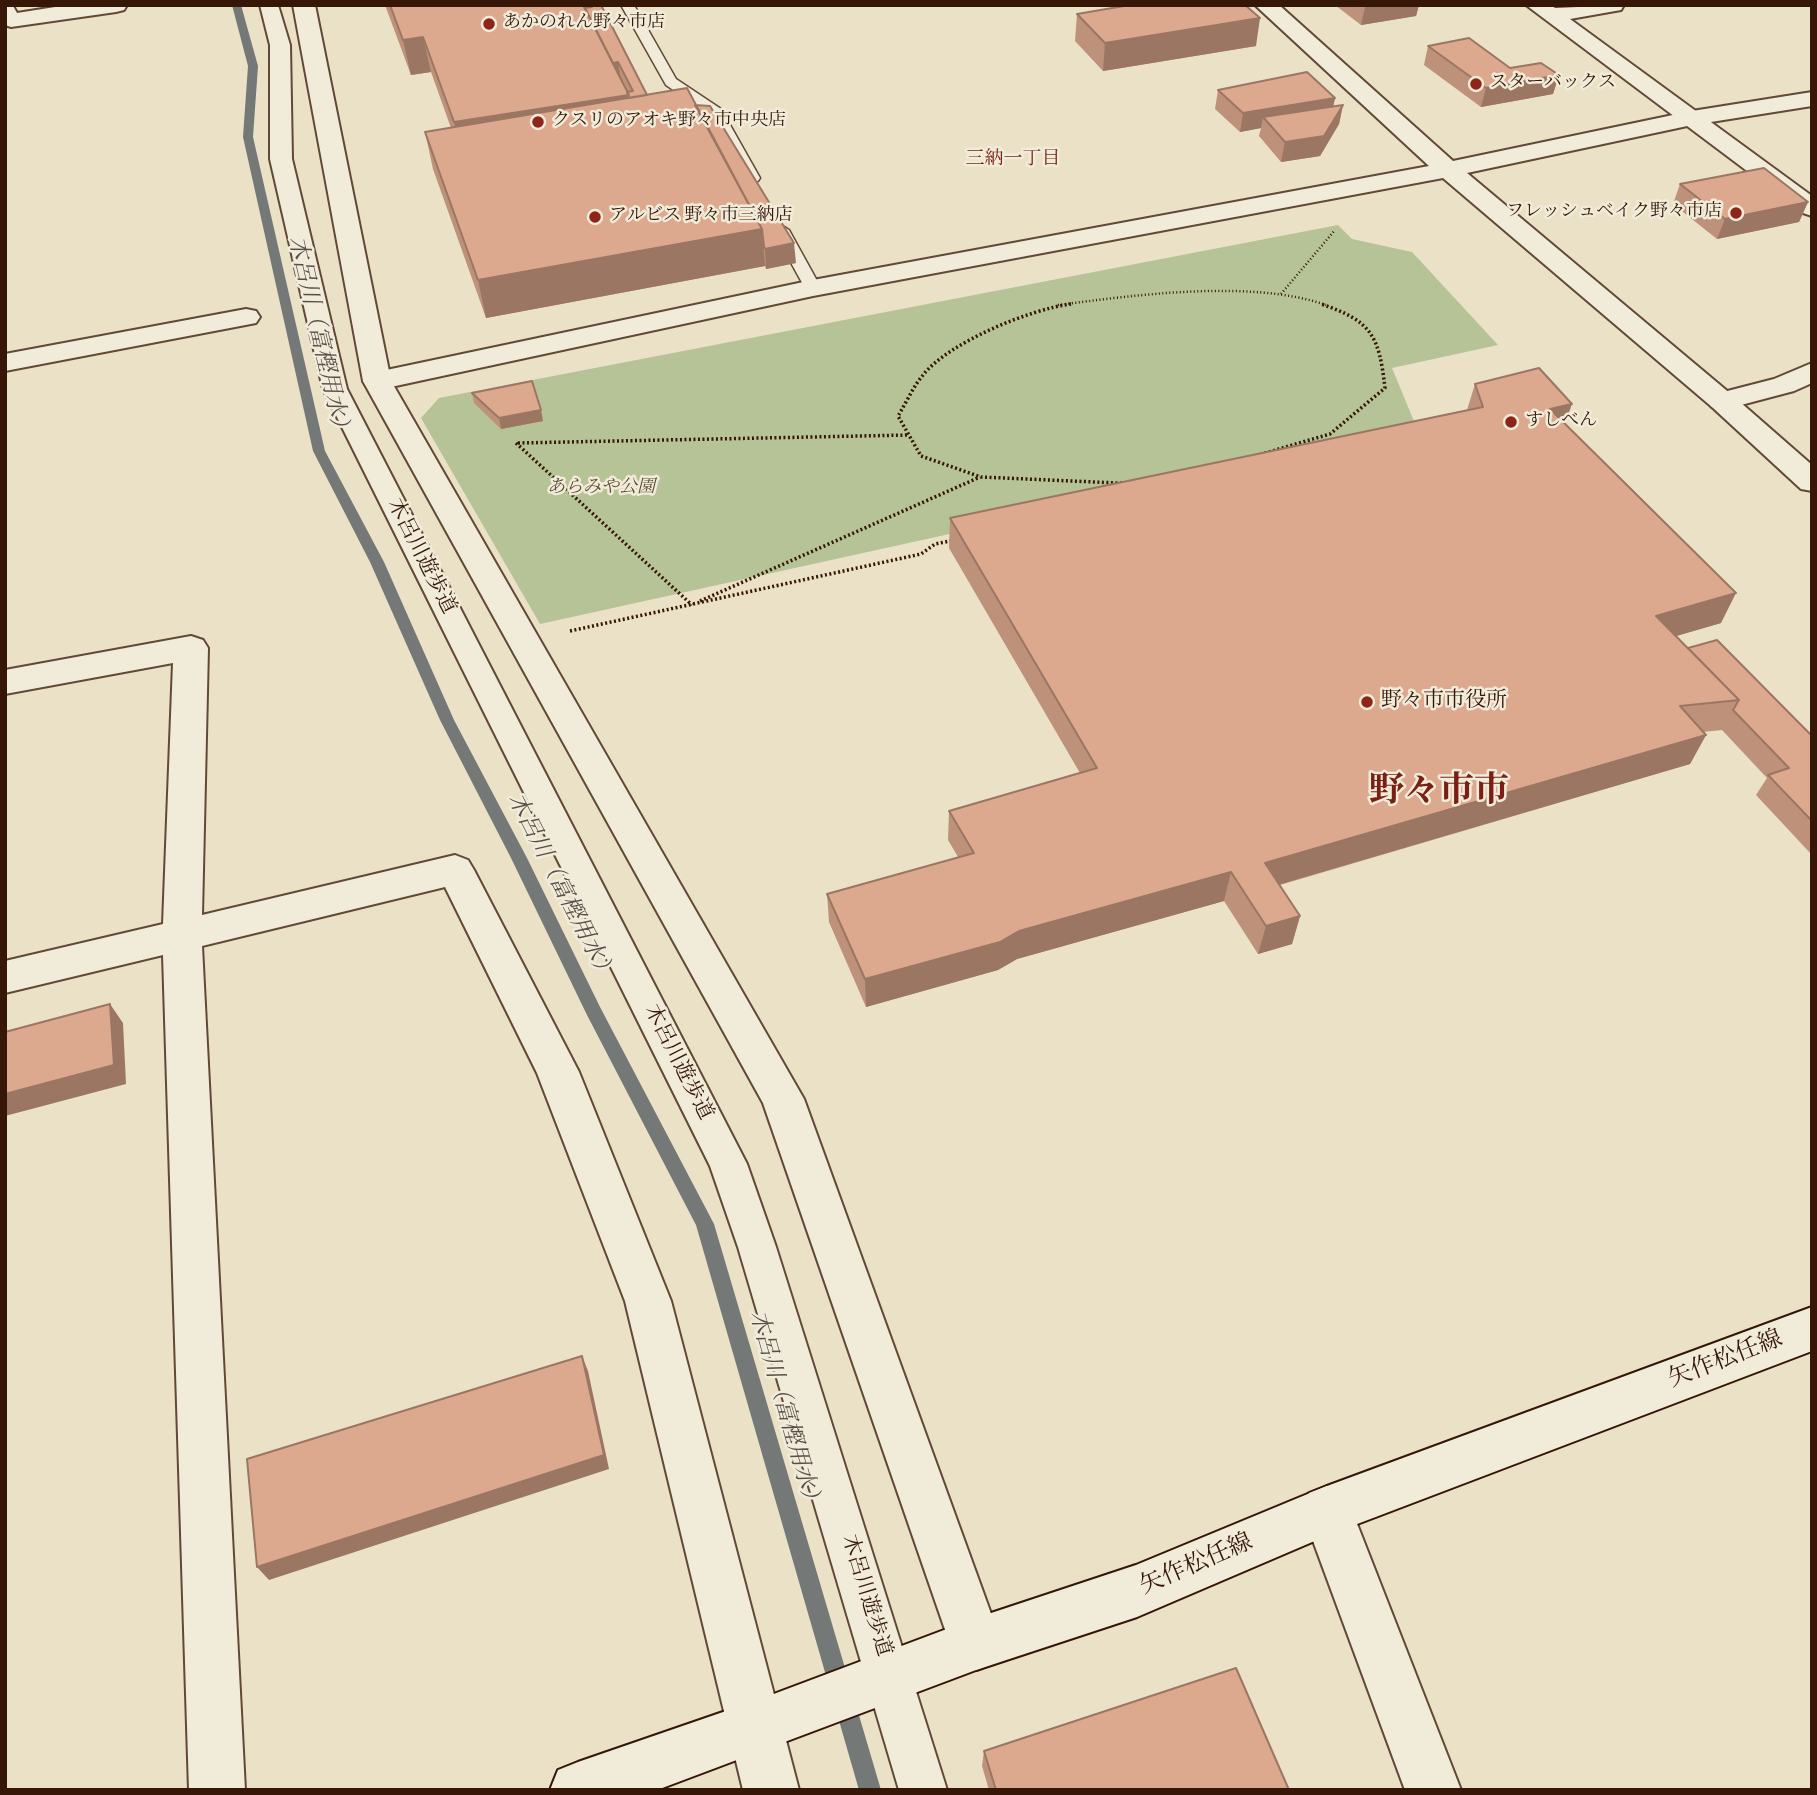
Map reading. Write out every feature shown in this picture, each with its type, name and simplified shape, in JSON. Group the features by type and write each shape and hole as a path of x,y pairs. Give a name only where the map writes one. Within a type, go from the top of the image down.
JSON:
{"street":[{"path":"5,11 11,20 116,5"},
{"name":"木呂川遊歩道","path":"269,5 280,46 281,159 335,389 728,1164 765,1273 885,1677 923,1790"},
{"path":"304,5 377,381 783,1099 976,1644"},
{"path":"1266,5 1448,170 1723,401 1812,482"},
{"path":"1544,10 1613,5"},
{"path":"1544,10 1812,208"},
{"path":"377,381 813,288 1448,170 1692,118 1812,99"},
{"path":"5,363 246,317"},
{"path":"1723,401 1784,385 1812,372"},
{"path":"5,682 191,648 182,935 217,1790"},
{"path":"5,977 455,870 558,1072 648,1301 771,1790"},
{"name":"矢作松任線","path":"578,1790 755,1728 976,1644 1137,1591 1327,1511 1812,1329"},
{"path":"1327,1511 1433,1790"}],"lane":[{"path":"627,5 671,82 716,113 762,195"},
{"path":"775,218 813,288"}],"path":[{"path":"1281,294 1375,183"},
{"path":"1185,293 1281,294 1353,314 1377,342 1385,388 1330,434 1224,465 1140,484 981,477 921,456 898,416 924,373 973,336 1052,306 1119,297 1185,293"},
{"path":"692,605 516,443 909,435"},
{"path":"692,605 981,477"},
{"path":"524,641 921,554 934,544 961,538"}],"green space":[{"name":"あらみや公園","path":"1338,225 1352,239 1412,252 1498,345 1392,368 1418,431 540,624 421,418 439,398"}],"building":[{"path":"390,5 583,5 629,95 454,122 423,37 403,40"},
{"path":"591,5 601,5 647,95 629,98 627,92 633,91 618,62 613,63 585,8 592,7"},
{"path":"1130,5 1245,5 1260,18 1105,43 1077,14"},
{"path":"1469,38 1510,68 1541,63 1559,75 1486,88 1428,46"},
{"path":"1307,72 1335,98 1243,113 1218,90"},
{"name":"アルビス 野々市三納店","path":"687,88 762,229 478,280 425,132"},
{"path":"695,105 710,106 794,243 765,249 762,229"},
{"path":"1343,105 1324,136 1285,142 1263,117"},
{"path":"1764,168 1808,202 1725,219 1680,184"},
{"name":"野々市市役所","path":"1539,368 1572,404 1550,409 1736,593 1656,616 1739,700 1680,706 1706,735 1265,863 1300,916 1266,926 1231,872 1019,931 1000,942 865,979 827,894 974,853 949,811 1097,768 950,518 1483,407 1475,384"},
{"path":"532,381 541,410 499,418 472,393"},
{"path":"1717,640 1812,736 1812,821 1768,775 1789,768 1733,710 1739,700 1688,648"},
{"path":"110,1004 114,1065 5,1094 5,1032"},
{"path":"582,1356 604,1455 257,1567 247,1459"},
{"path":"1236,1668 1289,1790 996,1790 984,1751"}],"waterway":[{"name":"木呂川（富樫用水）","path":"236,5 253,66 248,137 319,451 377,562 447,720 519,858 593,1010 705,1224 870,1790"}],"place":[{"name":"あかのれん野々市店","path":"489,24"},
{"name":"スターバックス","path":"1476,84"},
{"name":"クスリのアオキ野々市中央店","path":"538,122"},
{"name":"フレッシュベイク野々市店","path":"1736,213"},
{"name":"アルビス 野々市三納店","path":"595,217"},
{"name":"すしべん","path":"1511,422"},
{"name":"野々市市役所","path":"1367,702"}],"district":[{"name":"三納一丁目","path":"1013,161"},
{"name":"野々市市","path":"1439,795"}]}
